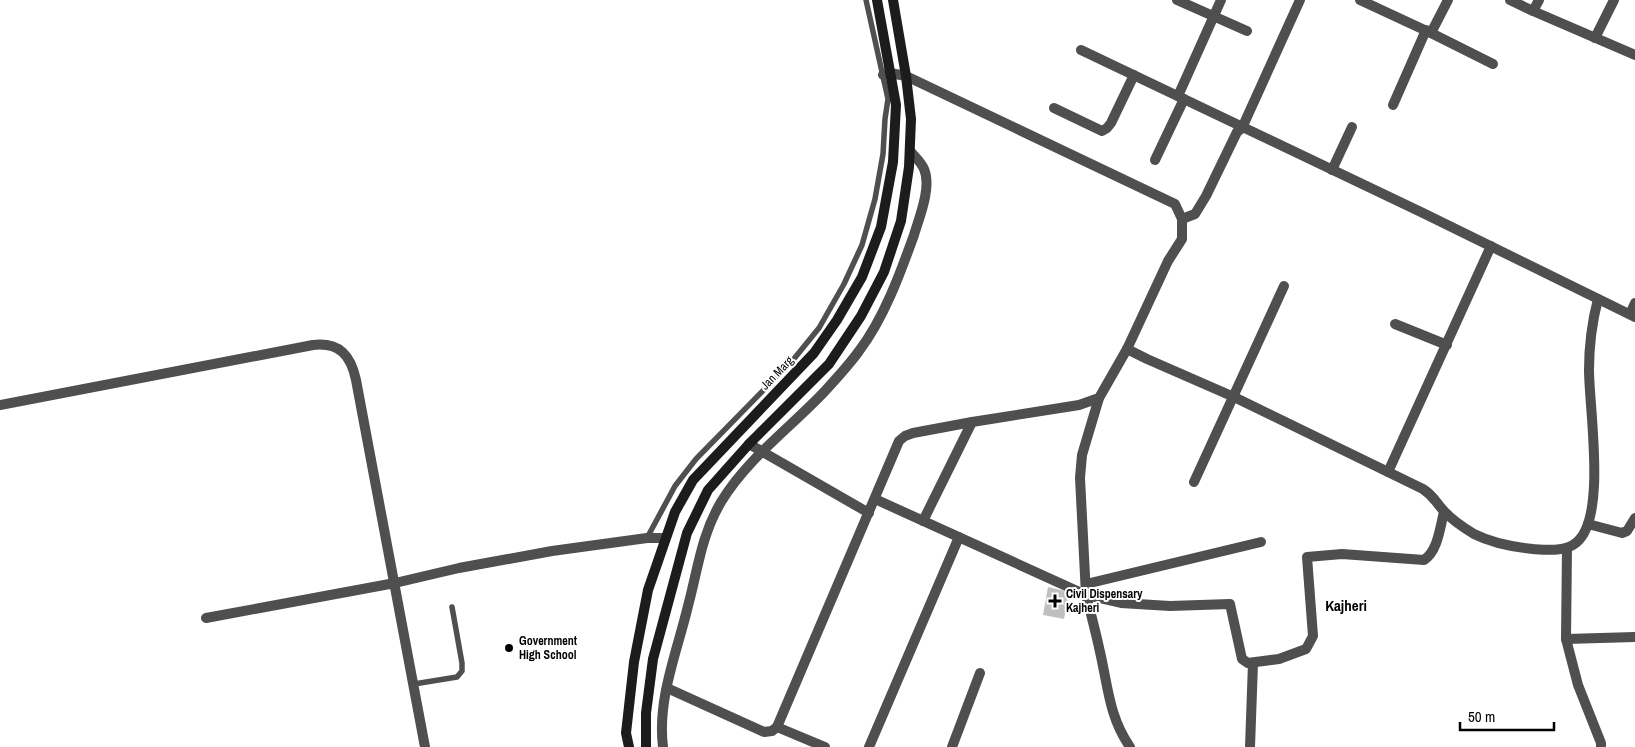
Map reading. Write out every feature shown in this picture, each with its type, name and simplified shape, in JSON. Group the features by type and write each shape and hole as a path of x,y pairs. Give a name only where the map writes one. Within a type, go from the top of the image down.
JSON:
{"main road":[{"name":"Jan Marg","path":"629,747 626,732 634,662 648,590 675,512 693,480 814,353 837,320 862,278 881,227 893,162 896,105 887,74 877,0"},
{"path":"646,747 646,713 653,659 687,533 708,490 749,444 829,364 861,316 884,272 901,221 909,167 911,119 893,0"}],"street":[{"path":"1177,0 1247,31"},
{"path":"1155,160 1221,0"},
{"path":"1182,219 1195,214 1206,196 1238,132 1242,128 1300,0"},
{"path":"1360,0 1494,64"},
{"path":"1393,105 1429,32 1448,0"},
{"path":"1510,0 1635,55"},
{"path":"1534,11 1539,0"},
{"path":"1596,38 1614,0"},
{"path":"1081,50 1632,315 1635,303"},
{"path":"887,74 906,76 1175,204 1182,219 1182,239 1168,261 1126,349 1099,398 1082,455 1080,478 1086,595 1114,718 1130,747"},
{"path":"1054,108 1102,131 1111,123 1134,75"},
{"path":"1332,170 1352,127"},
{"path":"663,747 664,705 672,662 688,606 699,555 710,524 732,488 762,452 824,392 860,351 883,311 909,248 925,194 927,178 924,169 910,151"},
{"path":"1388,472 1491,246"},
{"path":"1194,482 1284,286"},
{"path":"1126,349 1234,397 1424,489 1433,496 1444,512 1475,534 1516,547 1540,549 1567,548 1578,542 1588,524 1595,480 1594,427 1589,371 1591,326 1598,298"},
{"path":"1395,324 1447,345"},
{"path":"0,405 322,344 342,352 349,358 354,368 426,747"},
{"path":"667,688 764,732 772,731 777,727 899,441 905,436 972,422 1079,405 1099,398"},
{"path":"924,521 972,422"},
{"path":"749,444 868,514"},
{"path":"875,499 1086,595 1121,603 1170,606 1230,604 1242,659 1248,663 1278,659 1306,649 1310,643 1313,636 1307,558 1342,554 1424,560 1430,556 1434,548 1444,512"},
{"path":"1588,524 1622,533 1627,531 1635,518"},
{"path":"206,618 395,583 459,568 552,551 647,538 665,538"},
{"path":"869,747 960,538"},
{"path":"1086,584 1261,542"},
{"path":"1567,548 1566,639 1578,685 1598,734 1601,747"},
{"path":"1566,639 1635,637"},
{"path":"1250,747 1253,663"},
{"path":"952,747 980,673"},
{"path":"777,727 825,747"}],"lane":[{"path":"647,538 675,486 685,472 793,360 819,328 844,284 862,245 875,199 883,154 888,99 887,74 866,0"},
{"path":"414,684 457,676 462,671 452,607"}],"building":[{"path":"1048,587 1069,592 1064,619 1043,615"}],"place":[{"name":"Civil Dispensary Kajheri","path":"1055,601"},
{"name":"Government High School","path":"509,648"}],"district":[{"name":"Kajheri","path":"1346,606"}]}
